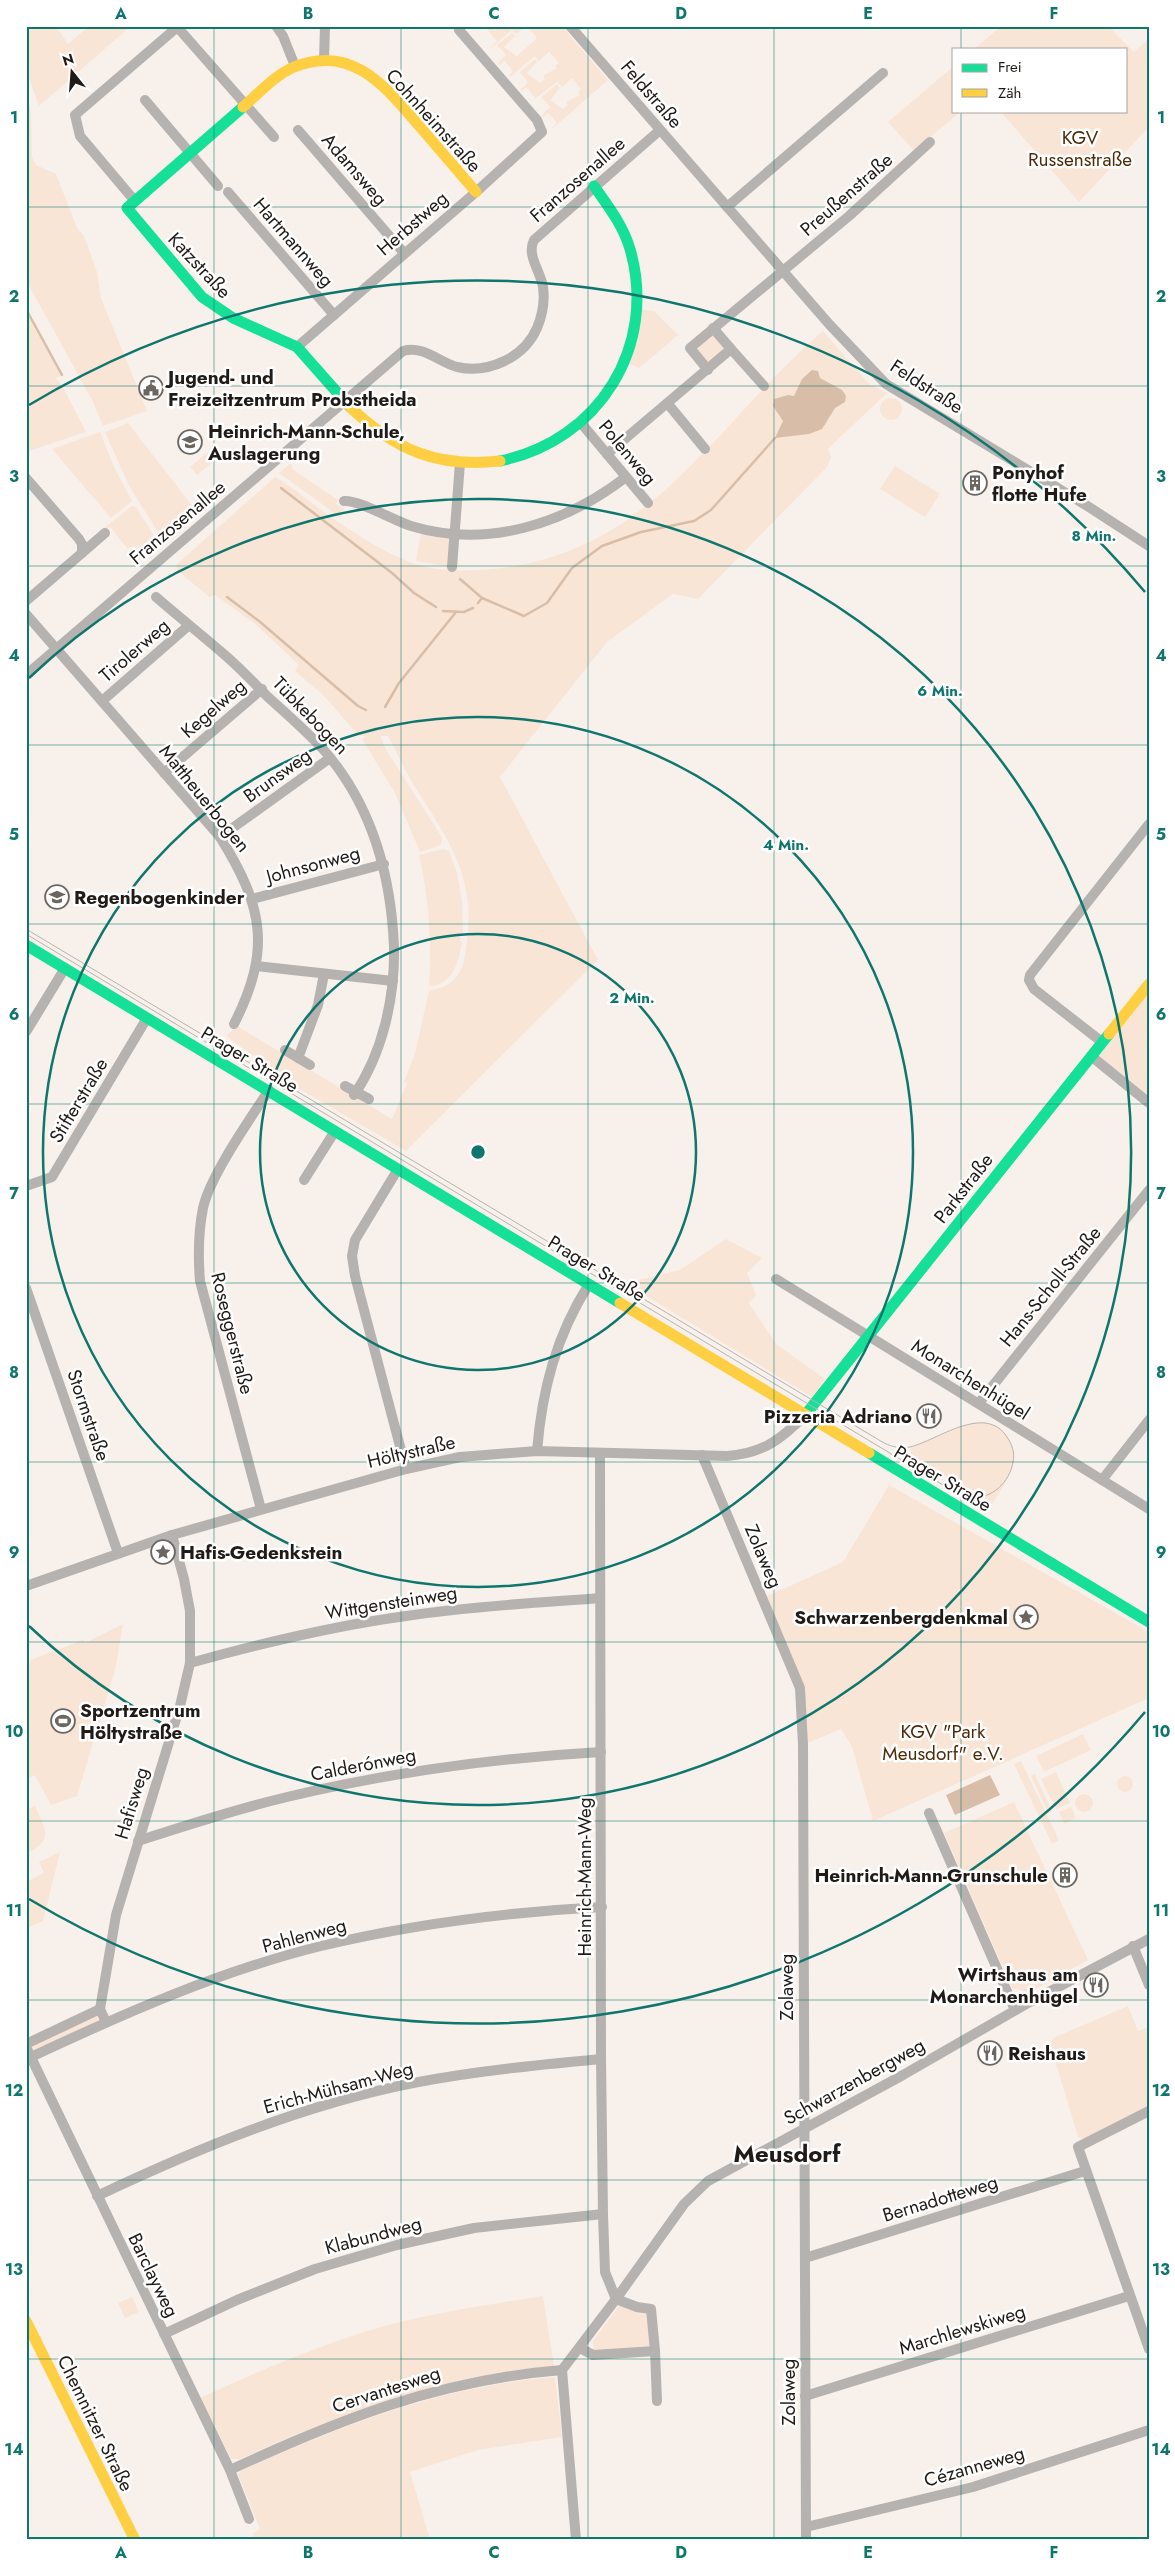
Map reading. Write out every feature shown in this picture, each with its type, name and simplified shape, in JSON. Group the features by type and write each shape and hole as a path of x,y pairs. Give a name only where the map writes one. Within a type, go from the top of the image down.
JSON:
{"street":[{"path":"276,26 283,36 295,66"},
{"path":"274,137 245,104 179,29 175,30 75,114 80,136 134,200 245,104 280,75 295,66 324,60 325,26"},
{"name":"Feldstraße","path":"570,26 829,324 886,384 1089,507 1149,546"},
{"name":"Herbstweg","path":"297,346 540,136 542,132 539,123 459,30"},
{"name":"Cohnheimstraße","path":"324,60 349,64 383,84 476,192"},
{"path":"727,207 883,73"},
{"path":"144,100 218,186"},
{"name":"Adamsweg","path":"298,130 404,253"},
{"name":"Franzosenallee","path":"26,675 400,354 408,350 422,351 444,362 468,368 498,364 519,351 536,331 543,304 544,287 533,257 532,244 538,236 594,186 660,130"},
{"name":"Preußenstraße","path":"708,370 690,348 849,216 930,142"},
{"name":"Katzstraße","path":"134,200 126,208 202,297 216,310 235,322 288,340 297,346 344,401 374,430 398,445 427,457 460,463 494,462 527,455 553,443 581,423 608,393 626,362 634,336 638,310 635,266 628,239 616,215 594,186"},
{"name":"Hartmannweg","path":"228,192 334,314"},
{"path":"713,328 764,386"},
{"path":"606,454 668,404 731,349"},
{"path":"668,404 705,449"},
{"name":"Polenweg","path":"581,423 648,503"},
{"path":"452,567 460,463"},
{"path":"344,501 353,500 375,512 412,526 454,534 503,532 549,521 588,504 626,477"},
{"path":"26,478 79,539 82,544 82,553"},
{"path":"26,601 105,534"},
{"name":"Tübkebogen","path":"156,597 262,688 330,758 359,802 384,864 393,925 393,982 386,1023 375,1054 355,1094"},
{"name":"Mattheuerbogen","path":"26,614 220,837 242,872 252,899 258,928 256,966 247,996 234,1024"},
{"name":"Tirolerweg","path":"102,701 188,626"},
{"name":"Kegelweg","path":"164,773 262,688"},
{"name":"Brunsweg","path":"220,837 330,758"},
{"path":"1102,1042 1034,989 1030,975 1149,824"},
{"name":"Johnsonweg","path":"252,899 384,864"},
{"name":"Prager Straße","path":"26,945 1149,1622"},
{"path":"256,966 393,982"},
{"path":"26,1032 65,968"},
{"path":"298,1058 318,1005 324,974"},
{"name":"Parkstraße","path":"806,1414 1102,1042 1148,987"},
{"name":"Stifterstraße","path":"26,1186 52,1177 148,1018"},
{"path":"285,1050 310,1065"},
{"path":"1091,1056 1149,1102"},
{"path":"345,1086 355,1094 369,1100"},
{"name":"Roseggerstraße","path":"261,1509 200,1281 198,1243 204,1206 216,1180 269,1090"},
{"path":"304,1180 335,1132"},
{"path":"398,1169 358,1233 352,1256 354,1276 406,1469"},
{"name":"Hans-Scholl-Straße","path":"979,1403 1149,1190"},
{"name":"Monarchenhügel","path":"776,1278 1149,1509"},
{"path":"537,1451 543,1395 550,1366 571,1313 589,1284"},
{"name":"Stormstraße","path":"26,1288 118,1553"},
{"name":"Höltystraße","path":"26,1586 172,1535 406,1469 460,1457 537,1451 727,1456 759,1450 793,1428 806,1414"},
{"path":"1102,1480 1149,1420"},
{"name":"Heinrich-Mann-Weg","path":"600,1453 603,2214 605,2272 616,2299"},
{"name":"Zolaweg","path":"702,1455 800,1688 801,1698 806,2540"},
{"name":"Hafisweg","path":"100,2010 116,1915 180,1706 190,1663 190,1611 184,1579 172,1535"},
{"name":"Wittgensteinweg","path":"190,1663 325,1629 489,1606 600,1598"},
{"name":"Calderónweg","path":"138,1841 286,1797 370,1778 528,1756 601,1752"},
{"path":"929,1813 1015,2010"},
{"name":"Pahlenweg","path":"31,2057 106,2022 218,1978 320,1946 453,1920 523,1911 602,1907"},
{"name":"Schwarzenbergweg","path":"562,2370 684,2204 708,2181 903,2075 1015,2010 1149,1939"},
{"path":"1133,1946 1149,1985"},
{"path":"26,2045 100,2010 106,2022"},
{"name":"Barclayweg","path":"26,2045 230,2470 249,2519"},
{"name":"Erich-Mühsam-Weg","path":"97,2196 230,2136 364,2095 412,2083 461,2075 601,2059"},
{"path":"1149,2112 1078,2147 1149,2350"},
{"name":"Bernadotteweg","path":"805,2258 1085,2171"},
{"name":"Klabundweg","path":"164,2334 236,2300 316,2269 397,2245 474,2228 603,2214"},
{"name":"Marchlewskiweg","path":"805,2396 1129,2296"},
{"path":"616,2299 637,2307 651,2308 657,2401"},
{"name":"Chemnitzer Straße","path":"26,2321 135,2540"},
{"path":"580,2348 593,2356 655,2351"},
{"path":"562,2370 576,2540"},
{"name":"Cervantesweg","path":"230,2470 345,2419 416,2396 518,2374 562,2370"},
{"name":"Cézanneweg","path":"806,2527 973,2486 1149,2430"}],"green space":[{"path":"26,26 56,26 68,44 89,26 131,26 39,106 26,70"},
{"path":"484,26 490,26 495,30 500,26 526,26 516,34 512,30 488,51 497,41"},
{"path":"527,26 562,26 608,80 553,128 557,123 548,113 544,117 542,115 550,107 541,97 557,84 560,88 550,100 563,109 568,105 566,102 580,95 578,92 581,89 572,78 562,87 557,82 531,102 535,98 526,87 522,91 521,89 528,82 520,72 535,59 537,62 527,73 540,83 545,79 543,76 557,68 555,66 559,63 549,52 539,61 535,56 510,77 509,75 513,71 504,61 500,65 498,63 506,55 497,45 512,33 515,36 504,47 517,56 537,38"},
{"name":"KGV Russenstraße","path":"1001,26 1108,26 1134,52 1149,38 1149,127 1079,202 1001,112 1128,112 1128,48 975,48"},
{"path":"952,68 952,112 960,112 914,151 888,122"},
{"path":"26,90 31,112 32,157 36,165 56,174 77,228 84,236 97,272 101,298 147,411 103,426 93,402 26,280"},
{"path":"26,309 62,375 56,378 64,389 86,432 26,452"},
{"path":"638,309 654,311 678,335 639,368 626,362"},
{"path":"713,328 731,349 708,370 690,348"},
{"path":"823,331 869,384 887,393 828,449 831,457 827,467 698,599 673,594 607,642 500,777 598,960 406,1151 298,1088 226,1036 237,1026 392,1119 407,1083 404,1082 415,1054 429,990 443,987 454,980 464,962 468,932 468,903 463,879 452,848 409,777 388,736 381,736 385,748 438,831 442,838 441,845 420,852 395,793 362,739 366,736 359,736 323,695 295,671 299,665 254,623 215,595 209,597 177,570 176,565 275,477 360,536 412,563 445,570 491,569 556,556 602,535 643,508 680,476 785,366"},
{"path":"891,398 899,401 902,409 899,417 891,420 883,417 880,409 883,401"},
{"path":"128,423 197,512 163,540 129,486 105,432"},
{"path":"100,432 115,469 132,501 111,518 52,449"},
{"path":"208,452 215,460 197,475 190,467"},
{"path":"291,463 292,469 338,500 336,504 344,509 340,517 279,473"},
{"path":"895,466 940,494 925,517 880,489"},
{"path":"132,506 136,507 159,544 143,558 132,546 128,549 110,527 86,546 85,543"},
{"path":"422,528 454,534 452,567 416,561"},
{"path":"443,849 449,851 457,873 462,902 463,933 461,934 460,941 462,942 459,957 453,971 444,982 429,986 429,920 419,855"},
{"path":"1149,993 1149,1097 1099,1056"},
{"path":"726,1239 762,1258 747,1273 756,1295 749,1303 776,1344 825,1379 812,1397 625,1283 680,1270"},
{"path":"984,1422 991,1424 1007,1435 1013,1456 1009,1474 991,1506 988,1507 972,1500 971,1490 911,1456 911,1447 969,1424"},
{"name":"KGV \"Park Meusdorf\" e.V.","path":"889,1485 1149,1632 1149,1698 873,1821 852,1747 841,1729 803,1745 800,1688 763,1598 843,1562"},
{"name":"Sportzentrum Höltystraße","path":"123,1624 116,1667 77,1796 51,1805 35,1775 26,1779 26,1668 29,1666 30,1660 83,1640 85,1643"},
{"path":"1083,1734 1091,1750 1044,1772 1036,1756"},
{"path":"1021,1761 1059,1840 1052,1844 1014,1764"},
{"path":"1056,1772 1070,1803 1056,1809 1041,1779"},
{"path":"1035,1774 1052,1811 1048,1813 1031,1776"},
{"path":"1125,1776 1131,1778 1133,1784 1131,1790 1125,1792 1119,1790 1117,1784 1119,1778"},
{"path":"1084,1794 1090,1797 1093,1803 1090,1809 1084,1812 1078,1809 1075,1803 1078,1797"},
{"path":"1014,1802 1088,1960 1030,1992 1012,1988 944,1833"},
{"path":"35,1806 46,1834 41,1844 26,1854 26,1810"},
{"path":"1071,1807 1076,1818 1064,1824 1059,1812"},
{"path":"60,1852 43,1921 26,1929 26,1882 44,1873 39,1862"},
{"path":"1128,2006 1138,2031 1149,2027 1149,2107 1084,2139 1078,2137 1050,2044 1053,2038"},
{"path":"100,2009 106,2022 31,2057 26,2044"},
{"path":"543,2296 554,2366 472,2378 393,2399 317,2426 240,2459 231,2459 200,2398 286,2360 374,2329 437,2314"},
{"path":"132,2297 139,2312 125,2318 118,2303"},
{"path":"619,2306 647,2312 650,2348 594,2350 593,2341"},
{"path":"555,2377 562,2437 478,2450 410,2472 429,2536 423,2540 255,2540 252,2534 260,2529 238,2474 242,2470 318,2437 433,2398 513,2382"}],"shaded area":[{"path":"812,370 818,371 820,378 842,390 846,396 845,402 835,408 822,429 809,434 775,438 783,421 773,406 774,399 788,395 794,396 802,379"},
{"path":"990,1775 1000,1795 955,1815 946,1795"}],"waterway":[{"path":"26,309 62,375"},
{"path":"460,579 482,598 524,616 547,603 572,568 602,546 641,532 694,521 711,510 775,438"},
{"path":"281,488 392,573 414,593 436,607"},
{"path":"227,597 259,621 358,706 366,710"},
{"path":"478,603 482,598"},
{"path":"443,611 464,612 473,608"},
{"path":"385,707 399,683 456,612"}],"tram line":[{"path":"26,929 884,1443 907,1448 974,1423 986,1423 998,1427 1007,1437 1013,1449 1013,1462 1008,1476 1004,1483 986,1496 971,1497 953,1491 26,934"}],"traffic: fast":[{"path":"243,107 127,208 202,297 233,318 297,347 350,407"},
{"path":"500,461 535,450 566,433 592,411 613,384 627,353 635,320 637,285 630,249 610,208 594,186"},
{"path":"26,945 620,1303"},
{"path":"806,1414 1109,1034"},
{"path":"869,1453 1149,1622"}],"traffic: slow":[{"path":"243,107 274,79 294,67 315,61 334,61 352,65 382,85 476,192"},
{"path":"350,407 384,435 418,453 456,462 500,461"},
{"path":"1109,1034 1149,984"},
{"path":"620,1303 869,1453"},
{"path":"26,2321 135,2540"}],"place":[{"name":"Jugend- und Freizeitzentrum Probstheida","path":"151,388"},
{"name":"Heinrich-Mann-Schule, Auslagerung","path":"190,442"},
{"name":"Ponyhof flotte Hufe","path":"975,483"},
{"name":"Regenbogenkinder","path":"57,897"},
{"name":"Pizzeria Adriano","path":"929,1416"},
{"name":"Hafis-Gedenkstein","path":"163,1552"},
{"name":"Schwarzenbergdenkmal","path":"1026,1617"},
{"name":"Sportzentrum Höltystraße","path":"63,1721"},
{"name":"Heinrich-Mann-Grunschule","path":"1065,1875"},
{"name":"Wirtshaus am Monarchenhügel","path":"1096,1985"},
{"name":"Reishaus","path":"990,2053"}],"district":[{"name":"Meusdorf","path":"787,2154"}]}
